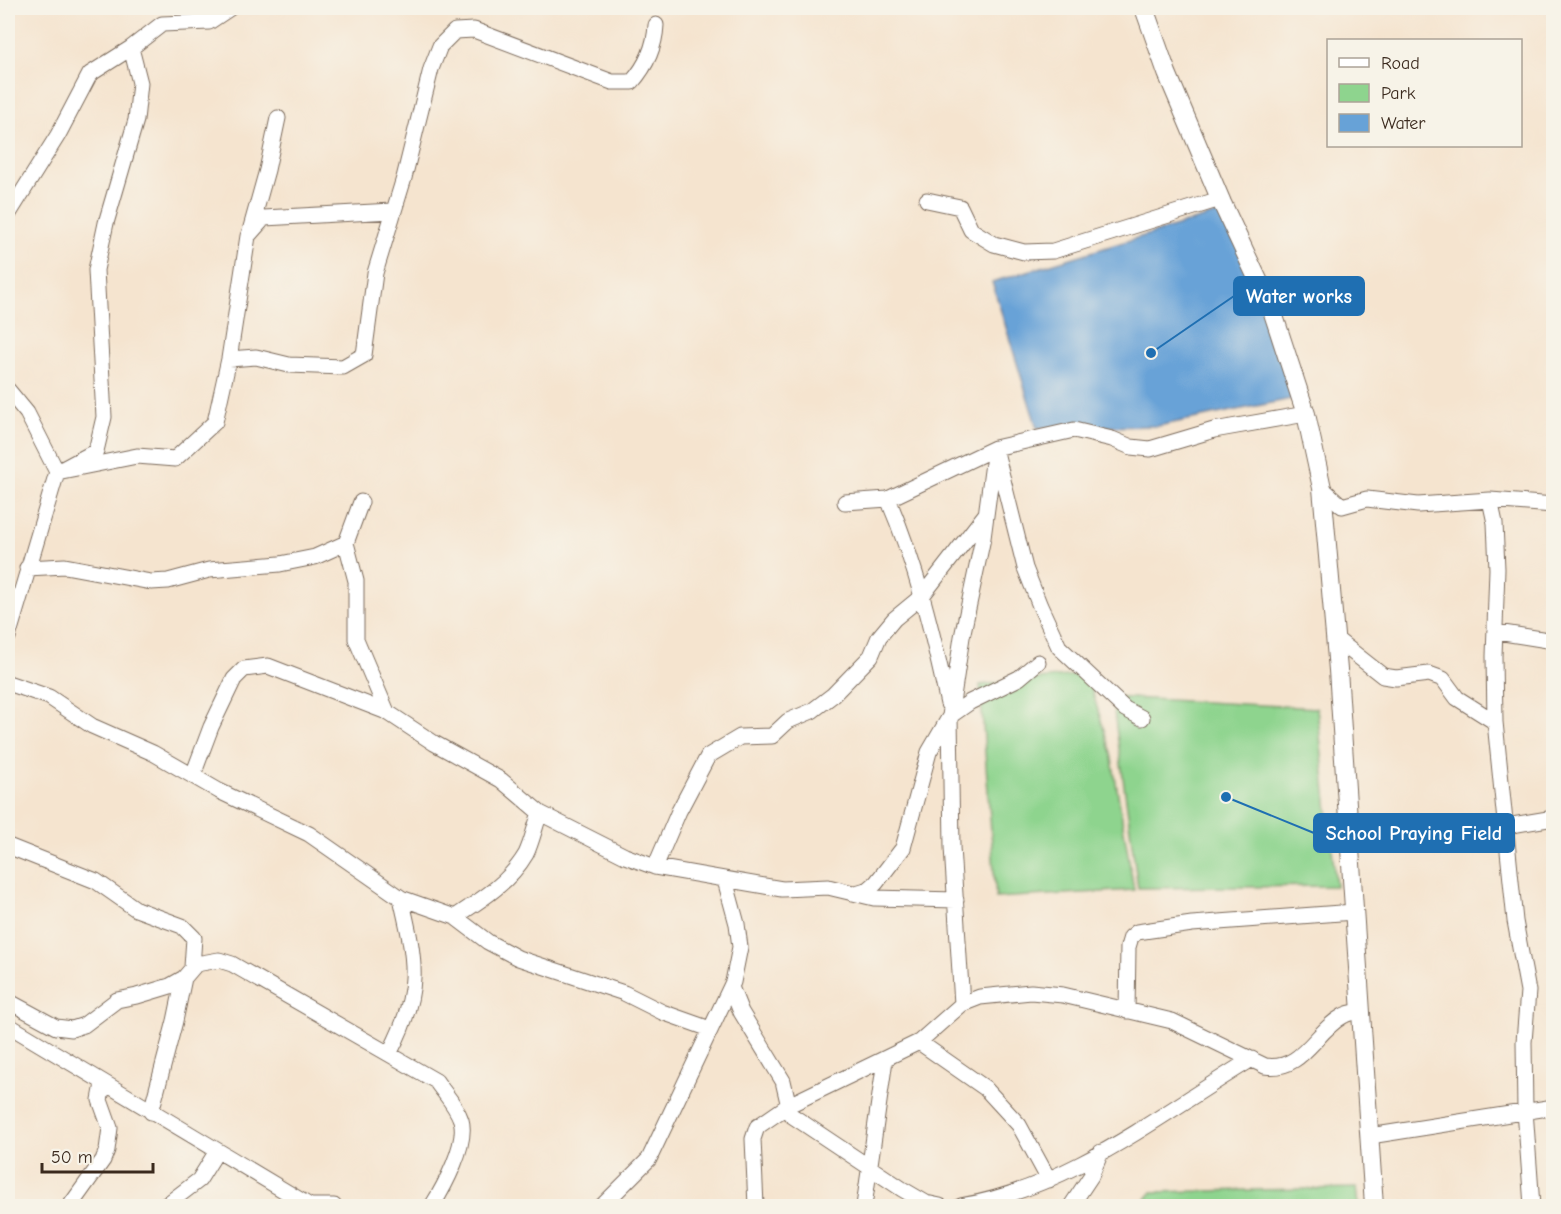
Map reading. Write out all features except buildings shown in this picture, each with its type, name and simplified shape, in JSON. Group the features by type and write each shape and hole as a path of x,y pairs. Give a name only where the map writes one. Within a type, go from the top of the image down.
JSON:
{"street":[{"path":"8,215 58,135 90,74 131,48 162,24 209,22 230,8"},
{"path":"1144,8 1167,73 1220,199 1272,310 1306,414 1322,488 1336,639 1374,1206"},
{"path":"229,360 256,357 289,365 343,367 364,355 375,273 412,147 430,69 440,46 455,31 474,30 612,82 632,82 640,72 655,41 656,25"},
{"path":"57,471 96,451 104,417 96,270 106,223 136,120 140,83 131,48"},
{"path":"57,471 137,456 176,459 215,422 229,360 248,236 267,170 278,118"},
{"path":"927,200 960,207 971,230 994,244 1024,252 1053,251 1220,199"},
{"path":"248,236 264,218 392,212"},
{"path":"8,390 27,413 57,471 8,630"},
{"path":"844,502 888,499 995,448 1074,430 1102,436 1131,447 1150,449 1214,430 1306,414"},
{"path":"962,1004 952,847 950,716 962,637 987,513 995,448"},
{"path":"995,448 1025,568 1059,647 1125,709 1142,718"},
{"path":"1322,488 1342,506 1367,499 1418,505 1490,500 1554,505"},
{"path":"888,499 901,530 922,596 950,716"},
{"path":"1490,500 1495,523 1497,569 1497,632 1494,656 1495,722 1515,921 1528,991 1524,1042 1532,1206"},
{"path":"361,502 346,543 356,581 356,639 387,712"},
{"path":"655,867 679,811 708,756 740,737 772,736 788,721 812,711 856,674 871,656 879,637 894,619 922,596 987,513"},
{"path":"27,568 65,566 151,582 168,581 209,570 280,564 315,557 346,543"},
{"path":"1497,632 1554,641"},
{"path":"1336,639 1383,676 1396,678 1429,674 1443,679 1457,698 1495,722"},
{"path":"856,893 869,889 876,883 903,848 929,752 940,729 950,716 970,702 1019,678 1038,662"},
{"path":"193,775 231,686 244,669 268,666 387,712 434,744 501,780 540,813 625,856 655,867 782,889 828,887 874,898 956,900"},
{"path":"8,683 49,697 92,726 153,753 219,791 309,834 401,898 455,917 488,942 518,958 624,993 662,1012 710,1029"},
{"path":"455,917 491,893 511,875 526,853 540,813"},
{"path":"1506,826 1554,818"},
{"path":"8,846 96,881 136,909 182,926 194,938 188,972 150,1112"},
{"path":"602,1206 649,1159 731,987 740,947 737,924 725,880"},
{"path":"390,1052 406,1021 413,988 413,949 401,898"},
{"path":"1127,1011 1128,947 1131,937 1137,932 1192,924 1354,912"},
{"path":"8,1001 56,1027 72,1029 84,1025 117,1000 170,986 188,972 219,960 232,964 390,1052 436,1081 458,1112 462,1123 456,1162 432,1206"},
{"path":"731,987 741,1012 783,1081 791,1115 807,1128 910,1194 940,1206"},
{"path":"756,1206 755,1131 789,1105 920,1042 962,1004 980,997 1031,992 1063,995 1172,1021 1265,1066 1283,1066 1300,1056 1344,1014 1361,1011"},
{"path":"8,1025 310,1206 334,1206"},
{"path":"920,1042 985,1088 1018,1125 1049,1180"},
{"path":"961,1206 1012,1194 1049,1180 1101,1152 1252,1059"},
{"path":"864,1206 885,1060"},
{"path":"70,1206 103,1160 107,1150 110,1128 100,1100 103,1084"},
{"path":"1370,1136 1554,1107"},
{"path":"165,1206 199,1180 217,1151"},
{"path":"1071,1206 1091,1176 1101,1152"},
{"path":"1002,1206 1012,1194"}],"green space":[{"path":"1087,674 1111,753 1134,890 996,898 980,685"},
{"path":"1112,697 1317,708 1336,886 1138,888"},
{"path":"1357,1188 1359,1206 1140,1206 1152,1192"}],"water":[{"path":"1226,211 1301,397 1158,426 1037,428 992,282"}],"place":[{"name":"Water works","path":"1151,353"},
{"name":"School Praying Field","path":"1226,797"}]}
